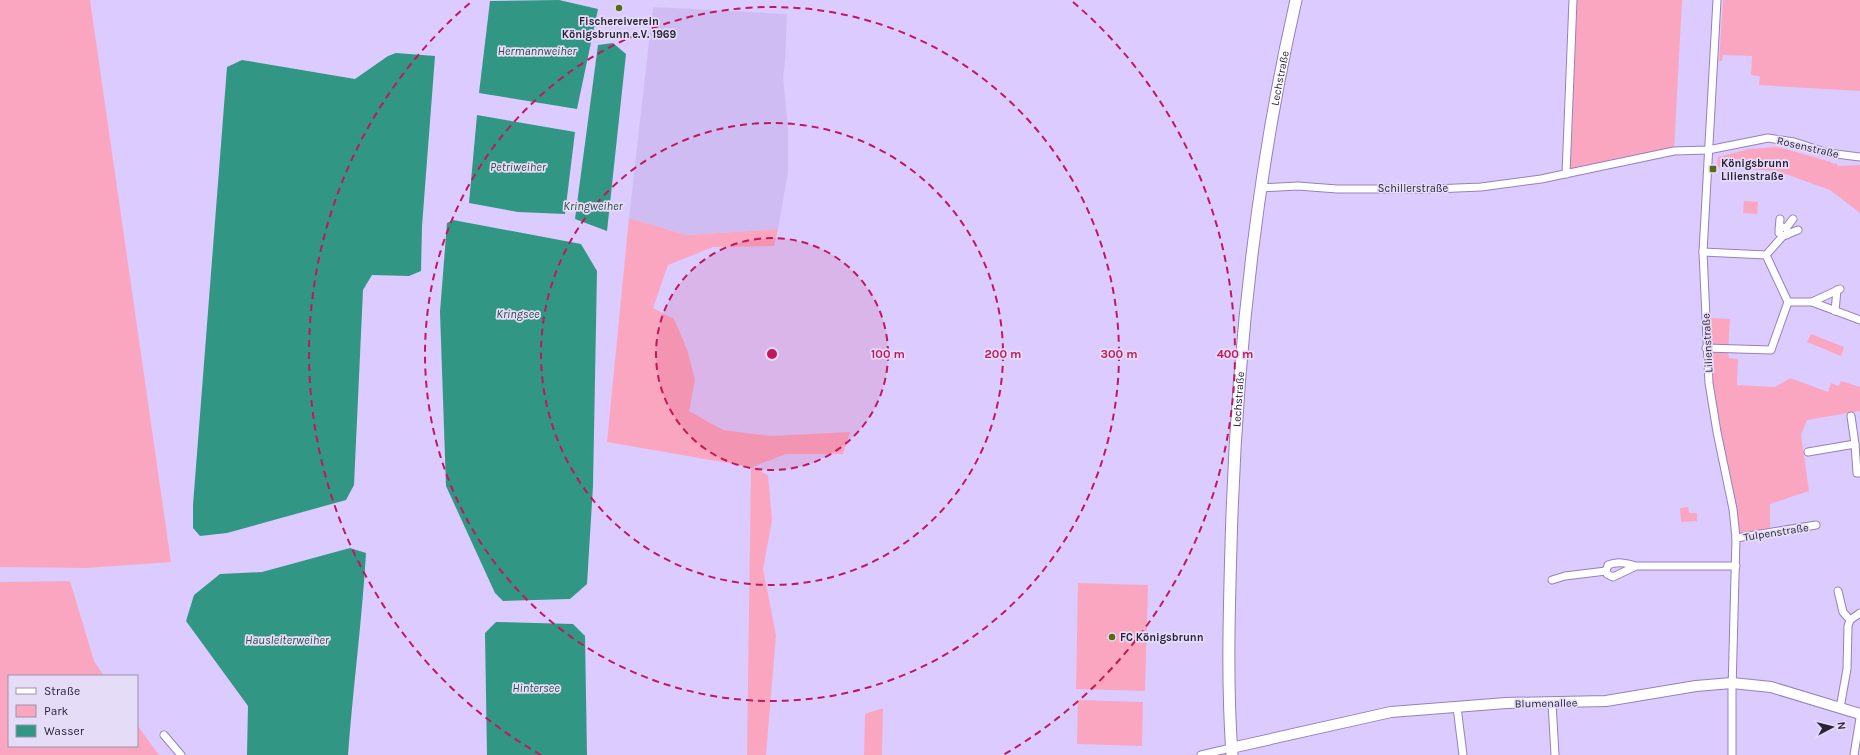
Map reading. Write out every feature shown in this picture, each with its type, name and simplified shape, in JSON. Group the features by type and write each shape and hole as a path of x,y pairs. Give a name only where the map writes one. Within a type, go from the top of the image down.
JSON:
{"main road":[{"name":"Lechstraße","path":"1231,752 1229,677 1233,481 1248,287 1269,127 1296,0"}],"street":[{"path":"1566,174 1573,0"},
{"name":"Lilienstraße","path":"1717,0 1703,252 1706,348 1710,390 1733,509 1736,538 1732,683 1732,755"},
{"name":"Rosenstraße","path":"1708,150 1768,138 1794,142 1828,153 1860,157"},
{"name":"Schillerstraße","path":"1260,188 1298,186 1434,189 1481,187 1542,179 1674,151 1708,150"},
{"path":"1780,219 1784,232"},
{"path":"1766,255 1793,219"},
{"path":"1784,232 1798,230"},
{"path":"1703,252 1766,255"},
{"path":"1706,348 1771,350 1788,302 1766,255"},
{"path":"1812,302 1838,290 1835,311"},
{"path":"1788,302 1812,302 1860,320"},
{"path":"1851,416 1858,473 1860,473"},
{"path":"1808,452 1855,444"},
{"name":"Tulpenstraße","path":"1736,538 1816,525"},
{"path":"1606,571 1608,565 1613,563 1636,566 1736,566"},
{"path":"1606,571 1613,577 1636,566"},
{"path":"1552,580 1565,576 1606,571"},
{"path":"1838,591 1844,612 1850,620"},
{"path":"1840,708 1847,669 1848,626 1850,620 1860,613"},
{"name":"Blumenallee","path":"1231,752 1391,712 1506,703 1606,701 1696,686 1732,683 1771,686 1860,714"},
{"path":"1552,703 1555,755"},
{"path":"1457,707 1463,755"},
{"path":"1854,755 1860,718"},
{"path":"164,735 181,755"},
{"path":"1201,755 1231,752"}],"shaded area":[{"path":"653,7 787,14 783,77 788,128 788,172 778,229 687,235 629,218"}],"green space":[{"path":"0,0 90,0 171,562 86,568 0,567"},
{"path":"1575,0 1682,0 1674,151 1567,171"},
{"path":"1723,0 1860,0 1860,91 1759,85 1760,76 1751,75 1752,56 1723,55 1722,61 1719,61"},
{"path":"1775,147 1831,162 1837,164 1837,166 1860,165 1860,213 1830,190 1777,171 1717,167 1718,157 1749,149"},
{"path":"1744,201 1758,202 1757,214 1743,213"},
{"path":"629,218 687,235 778,229 774,246 713,247 668,265 653,308 674,319 687,349 695,380 689,411 723,430 771,436 850,432 843,454 786,454 752,467 768,475 772,520 763,569 776,635 766,755 747,755 751,467 607,442"},
{"path":"1711,318 1730,319 1728,353 1729,358 1738,359 1737,385 1775,387 1790,378 1828,392 1831,383 1839,386 1841,381 1860,387 1860,411 1807,420 1801,435 1809,491 1770,504 1770,529 1736,536 1717,422 1710,357"},
{"path":"1811,334 1844,347 1841,356 1807,342"},
{"path":"1688,507 1689,513 1697,513 1697,521 1681,522 1680,508"},
{"path":"70,581 94,661 103,675 8,675 8,747 138,747 138,726 159,755 0,755 0,582"},
{"name":"FC Königsbrunn","path":"1078,583 1148,585 1145,691 1076,689"},
{"path":"1078,700 1143,702 1142,746 1077,744"},
{"path":"883,708 882,755 864,755 865,714"}],"water":[{"name":"Hermannweiher","path":"559,0 598,9 577,109 479,93 490,1"},
{"name":"Kringweiher","path":"613,43 626,54 607,231 575,219 598,45"},
{"path":"396,53 435,56 422,226 421,271 409,276 372,275 363,290 354,485 346,500 227,533 200,536 193,528 193,505 227,67 242,60 355,79 388,56"},
{"name":"Petriweiher","path":"477,115 575,132 565,214 518,212 469,203"},
{"name":"Kringsee","path":"453,220 581,244 597,271 593,486 587,584 570,599 503,601 495,593 446,486 440,312 447,223"},
{"name":"Hausleiterweiher","path":"350,548 366,553 348,755 247,755 248,706 186,621 194,595 220,574 262,572"},
{"name":"Hintersee","path":"496,622 573,624 585,636 587,755 487,755 485,633"}],"place":[{"name":"Fischereiverein Königsbrunn e.V. 1969","path":"619,8"},
{"name":"Königsbrunn Lilienstraße","path":"1713,169"},
{"name":"FC Königsbrunn","path":"1112,637"}]}
